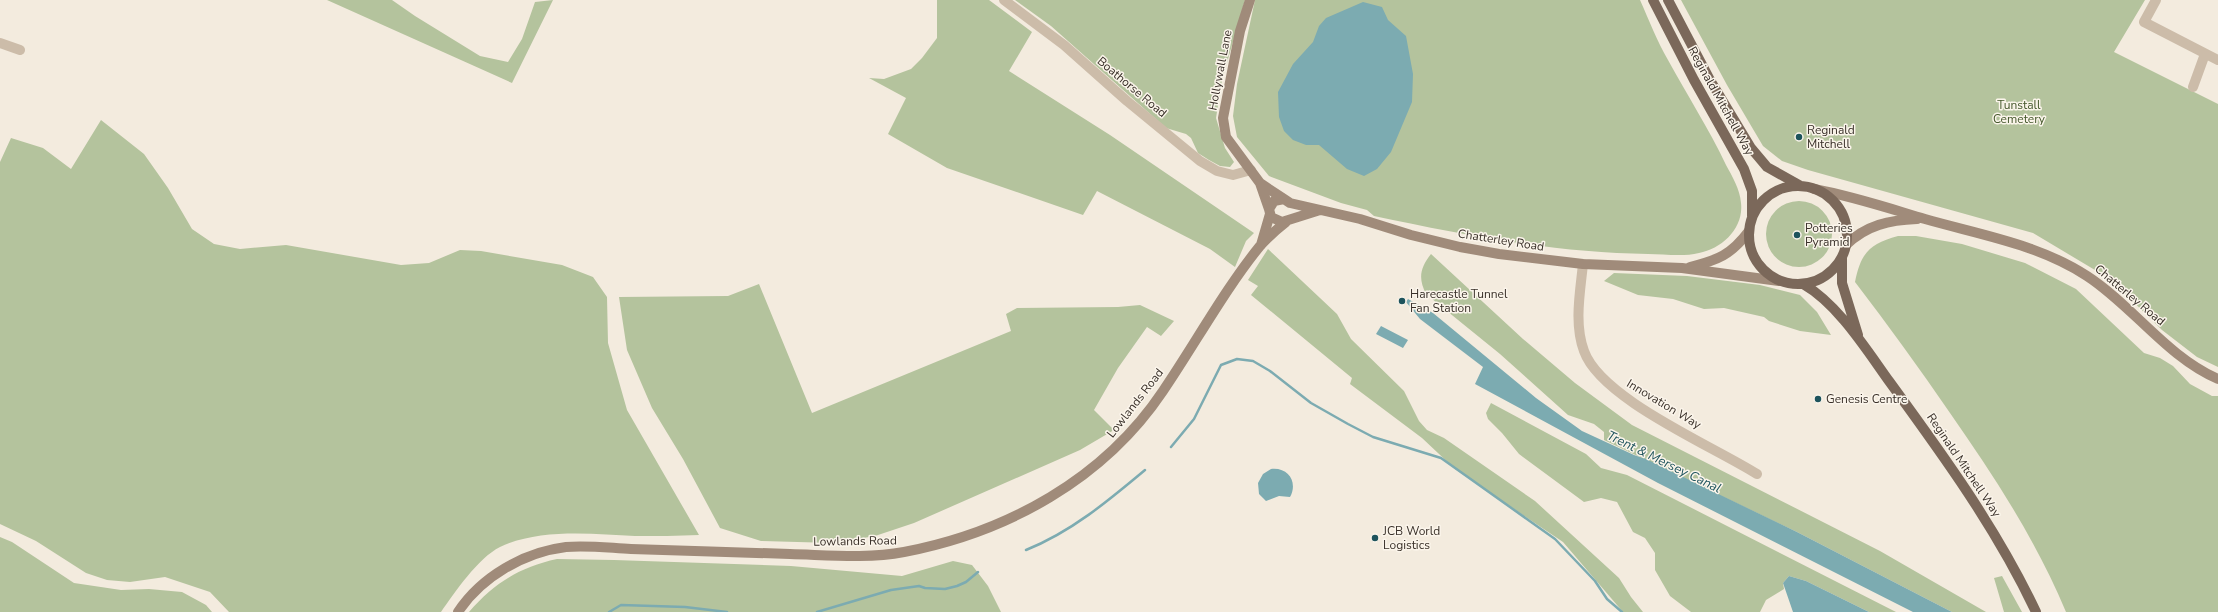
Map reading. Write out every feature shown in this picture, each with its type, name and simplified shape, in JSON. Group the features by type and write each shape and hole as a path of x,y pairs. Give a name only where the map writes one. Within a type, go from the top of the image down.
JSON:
{"main road":[{"name":"Reginald Mitchell Way","path":"1653,0 1694,80 1744,169 1752,192 1752,218"},
{"name":"Reginald Mitchell Way","path":"1668,0 1718,92 1755,154 1767,167 1801,186"},
{"path":"1801,186 1814,189 1828,197 1840,209 1846,224 1846,245 1842,258 1833,270 1823,278 1803,284 1779,281 1765,272 1754,258 1751,250 1749,231 1752,218 1757,208 1768,196 1790,187 1801,186"},
{"name":"Reginald Mitchell Way","path":"1842,258 1842,283 1859,339"},
{"name":"Reginald Mitchell Way","path":"1803,284 1828,304 1859,339 1983,514 2021,580 2036,612"}],"street":[{"name":"Boathorse Road","path":"1004,0 1064,45 1127,101 1200,161 1217,171 1233,175 1250,170"},
{"name":"Hollywall Lane","path":"1250,0 1240,31 1223,118 1226,137 1260,183 1270,212"},
{"path":"2156,0 2144,22 2218,60"},
{"path":"0,43 20,50"},
{"path":"2193,87 2205,54"},
{"name":"Hollywall Lane","path":"1260,183 1287,201"},
{"name":"Chatterley Road","path":"1814,189 1848,196 2024,246 2062,261 2088,276 2118,300 2185,359 2206,374 2218,379"},
{"path":"1274,201 1287,201 1293,210 1288,220 1278,222 1270,212 1274,201"},
{"name":"Chatterley Road","path":"1287,201 1360,219 1411,235 1465,248 1582,264 1682,268 1779,281"},
{"name":"Chatterley Road","path":"1288,220 1320,210"},
{"name":"Lowlands Road","path":"1261,245 1270,212"},
{"name":"Chatterley Road","path":"1846,245 1862,232 1876,225 1895,220 1925,219"},
{"name":"Lowlands Road","path":"458,612 466,600 481,585 499,572 520,561 565,547 851,556 902,553 967,536 1019,514 1054,495 1091,471 1132,432 1162,393 1261,245 1288,220"},
{"name":"Chatterley Road","path":"1682,268 1713,261 1725,256 1734,249 1749,231"},
{"name":"Innovation Way","path":"1582,264 1579,333 1584,352 1595,370 1610,387 1646,411 1757,474"}],"green space":[{"path":"327,0 392,0 480,56 508,62 522,39 535,2 553,0 512,83"},
{"path":"937,0 989,0 1032,32 1009,71 1110,135 1254,233 1246,241 1235,267 1210,249 1097,191 1083,215 947,168 888,134 906,98 869,78 884,79 911,69 922,58 937,38"},
{"path":"1015,0 1245,0 1222,80 1216,118 1225,148 1234,162 1230,167 1220,166 1198,153 1191,138 1186,134 1166,128 1051,26"},
{"path":"1255,0 1640,0 1664,53 1712,138 1735,183 1741,203 1739,221 1730,236 1716,247 1708,251 1687,255 1613,253 1544,247 1442,230 1374,216 1367,210 1341,203 1269,176 1237,137 1233,116 1237,84"},
{"name":"Tunstall Cemetery","path":"1681,0 2145,0 2114,52 2218,104 2218,367 2197,357 2162,330 2110,279 2033,233 1808,170 1782,161 1763,146 1727,85"},
{"path":"101,120 144,154 168,188 192,229 214,244 240,249 286,245 401,265 429,263 460,250 481,251 562,265 593,277 607,297 608,343 627,410 699,535 635,536 567,534 532,537 516,541 500,547 483,559 475,567 441,612 229,612 210,592 165,577 130,582 107,580 86,573 36,541 0,524 0,162 11,138 43,148 71,169"},
{"path":"1799,201 1812,203 1827,216 1830,221 1832,234 1830,247 1817,262 1812,265 1799,267 1786,265 1771,252 1768,247 1766,234 1768,221 1781,206 1786,203"},
{"path":"1898,236 1916,236 1962,244 2025,263 2076,289 2144,353 2160,358 2173,366 2190,384 2212,396 2218,396 2218,612 2066,612 2028,534 1998,485 1927,380 1855,282 1860,263 1868,251 1880,242"},
{"path":"1268,249 1337,314 1351,339 1404,391 1419,421 1427,430 1444,438 1535,501 1619,578 1643,612 1623,612 1563,542 1455,469 1422,438 1350,384 1352,378 1251,295 1258,286 1248,280"},
{"path":"1431,254 1523,339 1575,383 1632,425 1880,551 1986,612 1952,612 1797,532 1604,440 1604,432 1594,424 1568,415 1500,354 1426,294 1423,288 1421,273 1424,264"},
{"path":"1614,273 1687,276 1760,285 1800,295 1817,312 1831,335 1800,331 1769,321 1764,317 1724,308 1704,309 1673,299 1638,295 1604,281"},
{"path":"759,284 812,413 1011,331 1006,314 1017,308 1118,307 1140,305 1174,321 1161,336 1147,327 1118,368 1094,410 1114,430 1080,450 914,523 875,536 833,543 761,541 720,528 683,459 652,408 627,350 619,297 728,296"},
{"path":"1491,403 1586,454 1601,468 1627,475 1896,612 1869,612 1806,581 1789,576 1783,583 1784,589 1766,600 1760,612 1691,612 1670,596 1655,570 1655,553 1645,538 1633,532 1617,502 1601,498 1584,502 1519,454 1488,419 1486,413"},
{"path":"0,537 12,542 74,583 121,590 149,589 182,592 206,605 212,612 0,612"},
{"path":"557,559 791,566 902,576 953,561 972,565 988,586 1001,612 469,612 488,593 508,578 531,567"},
{"path":"2002,576 2022,612 2004,612 1994,578"}],"water":[{"path":"1363,2 1382,7 1388,20 1406,36 1413,74 1412,102 1391,152 1377,169 1364,176 1347,169 1319,145 1306,145 1293,140 1284,131 1279,117 1278,92 1293,64 1313,42 1319,26 1326,18"},
{"path":"1408,299 1433,313 1536,398 1582,431 1646,459 1797,532 1952,612 1913,612 1658,483 1475,384 1483,367 1420,319 1406,302"},
{"path":"1381,326 1408,340 1403,348 1376,334"},
{"path":"1271,469 1283,471 1290,477 1293,486 1290,497 1279,496 1266,501 1259,494 1258,483 1263,474"},
{"path":"1789,576 1806,581 1869,612 1793,612 1783,583"}],"waterway":[{"path":"1171,447 1194,419 1221,365 1237,359 1253,361 1270,371 1311,403 1373,437 1441,458 1555,539 1595,581 1607,599 1622,612"},
{"path":"1026,550 1043,543 1074,525 1145,470"},
{"path":"817,612 891,590 919,586 925,588 945,589 966,582 978,572"},
{"path":"609,612 621,605 685,607 727,612"}],"place":[{"name":"Reginald Mitchell","path":"1799,137"},
{"name":"Potteries Pyramid","path":"1797,235"},
{"name":"Harecastle Tunnel Fan Station","path":"1402,301"},
{"name":"Genesis Centre","path":"1818,399"},
{"name":"JCB World Logistics","path":"1375,538"}],"water label":[{"name":"Trent & Mersey Canal","path":"1664,462"}]}
